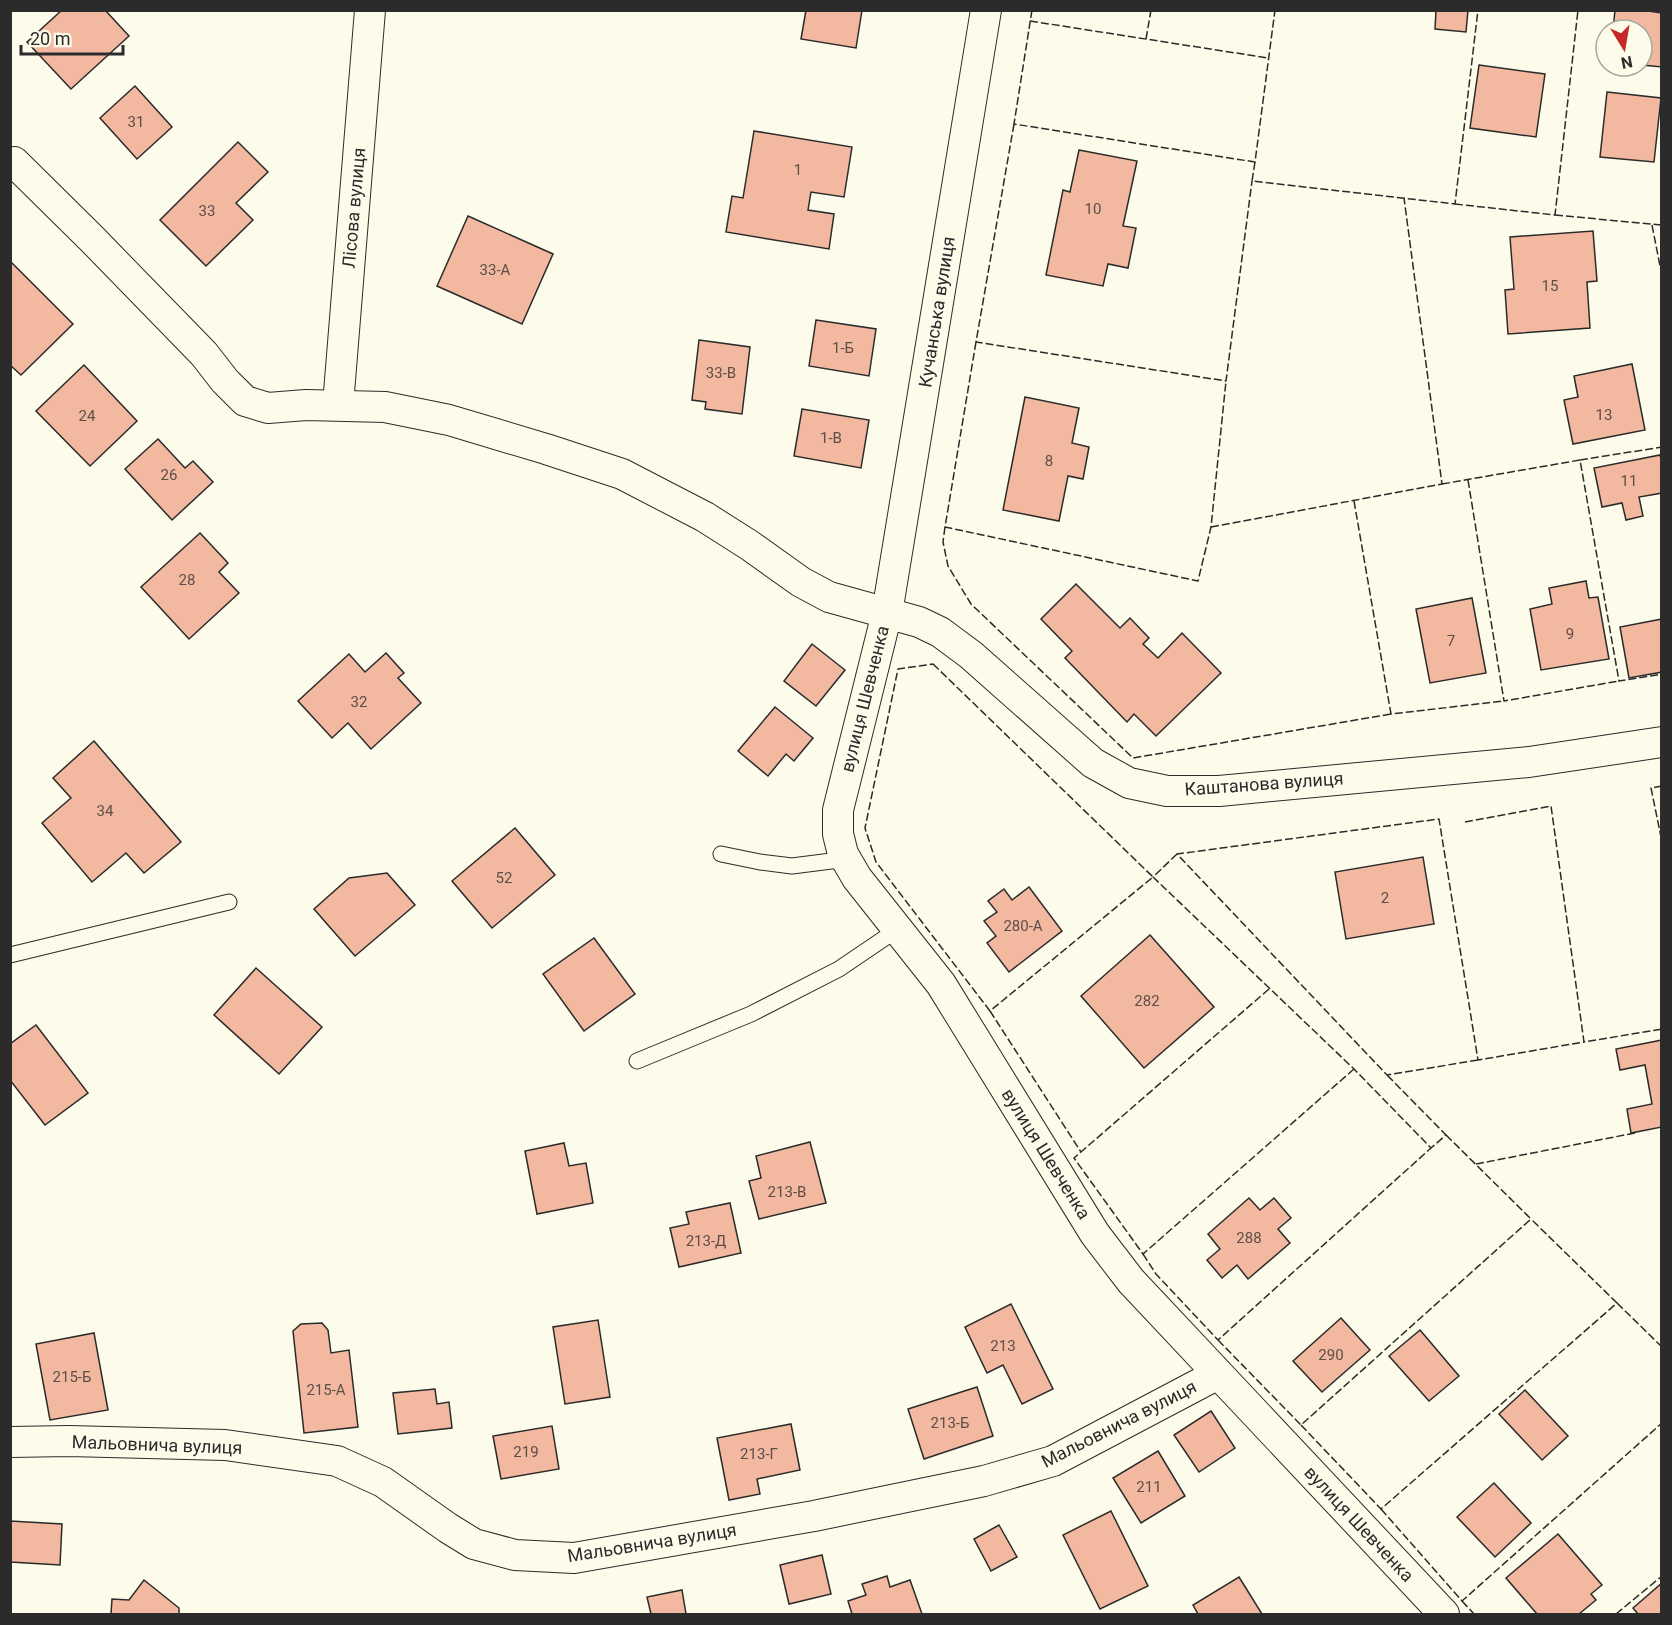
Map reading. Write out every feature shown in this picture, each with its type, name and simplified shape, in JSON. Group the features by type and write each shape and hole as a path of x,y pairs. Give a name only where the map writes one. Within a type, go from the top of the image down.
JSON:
{"street":[{"name":"Лісова вулиця","path":"338,405 370,10"},
{"name":"Кучанська вулиця","path":"887,613 986,10"},
{"name":"Каштанова вулиця","path":"12,161 204,354 225,381 245,401 268,408 306,405 385,407 449,420 622,474 705,517 750,545 801,582 829,597 918,622 940,632 1093,763 1129,783 1167,791 1219,791 1517,763 1662,742"},
{"name":"вулиця Шевченка","path":"887,613 838,810 838,834 843,854 857,878 941,984 1095,1234 1131,1281 1444,1614"},
{"name":"Мальовнича вулиця","path":"10,1442 69,1441 225,1445 337,1461 383,1482 474,1544 515,1556 574,1558 814,1516 984,1481 1053,1461 1218,1374"}],"lane":[{"path":"721,854 792,866 847,859"},
{"path":"10,955 229,902"},
{"path":"637,1061 751,1014 839,969 898,930"}],"building":[{"path":"62,10 105,10 129,36 71,89 27,42"},
{"path":"806,10 862,10 856,48 801,39"},
{"path":"1436,10 1468,10 1466,32 1435,29"},
{"path":"1615,10 1662,13 1662,67 1654,66 1654,18 1614,18"},
{"path":"1479,65 1545,74 1536,137 1470,128"},
{"path":"135,86 172,127 137,159 100,118"},
{"path":"1607,92 1661,98 1654,162 1600,157"},
{"path":"754,131 852,147 844,197 811,192 808,210 834,214 829,249 726,232 732,196 743,198"},
{"path":"238,142 268,172 236,203 253,220 206,266 160,220"},
{"path":"1079,150 1137,161 1123,226 1136,228 1128,268 1108,264 1103,286 1046,275 1063,190 1070,192"},
{"path":"468,216 553,254 522,324 437,286"},
{"path":"1593,231 1597,281 1587,282 1590,328 1508,334 1505,290 1514,289 1510,237"},
{"path":"10,261 73,324 21,375 10,365"},
{"path":"816,320 876,329 869,376 809,366"},
{"path":"699,340 750,347 742,414 705,409 706,402 692,400"},
{"path":"1632,364 1645,430 1573,444 1564,400 1578,397 1574,376"},
{"path":"84,365 137,421 90,466 36,411"},
{"path":"1025,397 1079,408 1072,443 1089,447 1083,479 1068,476 1059,521 1003,510"},
{"path":"802,409 869,420 861,468 794,456"},
{"path":"158,439 185,468 193,461 213,482 172,520 125,469"},
{"path":"1660,455 1662,493 1639,497 1643,516 1626,520 1622,503 1602,507 1594,468"},
{"path":"200,533 228,563 219,572 239,593 189,639 141,587"},
{"path":"1586,581 1589,598 1598,597 1609,659 1541,670 1530,609 1552,604 1549,588"},
{"path":"1076,584 1120,628 1130,618 1149,638 1143,644 1158,658 1182,633 1221,673 1156,736 1134,714 1127,722 1065,658 1072,651 1041,619"},
{"path":"1472,598 1486,673 1430,683 1416,609"},
{"path":"1662,619 1662,672 1629,678 1620,627"},
{"path":"812,644 845,670 816,706 784,681"},
{"path":"386,653 404,673 398,678 421,703 371,749 348,723 332,738 298,701 349,654 365,672"},
{"path":"775,707 813,738 794,761 786,754 768,776 738,751"},
{"path":"94,741 181,842 144,873 126,853 92,882 42,823 71,798 53,778"},
{"path":"515,828 555,875 492,928 452,881"},
{"path":"1423,857 1434,924 1346,939 1335,872"},
{"path":"387,873 415,905 355,956 314,909 349,878"},
{"path":"1029,887 1062,931 1009,972 987,943 996,936 984,921 997,912 988,901 1004,889 1012,900"},
{"path":"1150,935 1214,1007 1144,1068 1081,996"},
{"path":"594,938 635,994 584,1031 543,974"},
{"path":"256,968 322,1027 279,1074 214,1015"},
{"path":"36,1025 88,1093 45,1125 10,1080 10,1044"},
{"path":"1662,1040 1662,1127 1631,1133 1627,1109 1652,1104 1645,1065 1620,1070 1616,1049"},
{"path":"810,1142 826,1203 759,1219 749,1181 761,1178 756,1156"},
{"path":"564,1143 569,1166 586,1163 593,1203 537,1214 525,1151"},
{"path":"1249,1198 1260,1210 1274,1198 1291,1218 1278,1229 1290,1243 1248,1279 1237,1265 1222,1278 1207,1260 1220,1249 1208,1234"},
{"path":"730,1203 741,1253 679,1267 670,1228 689,1224 686,1212"},
{"path":"1011,1304 1053,1389 1022,1404 1003,1365 987,1373 965,1327"},
{"path":"1341,1318 1370,1350 1322,1392 1293,1361"},
{"path":"598,1320 610,1397 565,1404 553,1327"},
{"path":"322,1323 328,1330 331,1353 349,1350 358,1427 304,1433 293,1331 301,1324"},
{"path":"1420,1330 1459,1376 1429,1401 1389,1356"},
{"path":"94,1333 108,1410 50,1420 36,1344"},
{"path":"977,1387 993,1436 924,1459 908,1409"},
{"path":"435,1389 437,1404 449,1402 452,1428 398,1434 393,1393"},
{"path":"1525,1390 1568,1436 1542,1460 1499,1414"},
{"path":"1211,1411 1235,1448 1199,1472 1174,1435"},
{"path":"791,1424 800,1470 757,1479 760,1494 729,1500 717,1438"},
{"path":"552,1426 559,1469 501,1479 493,1436"},
{"path":"1158,1451 1185,1496 1141,1523 1113,1478"},
{"path":"1494,1483 1531,1523 1495,1557 1457,1517"},
{"path":"1111,1511 1148,1586 1100,1609 1063,1535"},
{"path":"10,1521 62,1524 60,1565 10,1562"},
{"path":"999,1525 1017,1557 991,1571 974,1539"},
{"path":"1558,1534 1602,1585 1591,1594 1596,1600 1579,1614 1537,1614 1506,1578"},
{"path":"822,1555 831,1594 789,1604 780,1565"},
{"path":"887,1576 890,1587 910,1580 922,1614 852,1614 848,1601 866,1595 862,1584"},
{"path":"1239,1577 1262,1614 1198,1614 1193,1605"},
{"path":"144,1580 179,1608 179,1614 111,1614 112,1599 129,1600"},
{"path":"1662,1583 1662,1614 1638,1614 1633,1608"},
{"path":"682,1590 686,1614 651,1614 647,1597"}],"fence":[{"path":"1032,10 1014,124 1255,162 1275,10"},
{"path":"1146,39 1151,10"},
{"path":"1255,162 1252,181 1455,204 1478,10"},
{"path":"1455,204 1555,215 1578,10"},
{"path":"1030,21 1268,58"},
{"path":"1014,124 976,342 1226,381 1252,181"},
{"path":"1211,527 1442,484 1404,198"},
{"path":"1555,215 1661,225 1662,216"},
{"path":"1652,225 1662,276"},
{"path":"976,342 945,527 1198,581 1211,527 1226,381"},
{"path":"1580,460 1662,447"},
{"path":"1442,484 1580,460 1619,681 1662,674"},
{"path":"1468,480 1504,701 1619,681"},
{"path":"1354,501 1391,714 1504,701"},
{"path":"945,527 943,542 948,566 971,604 1133,758 1391,714"},
{"path":"933,664 1153,877 990,1011 876,862 865,828 898,669 933,664"},
{"path":"1662,786 1651,788 1662,842"},
{"path":"1465,822 1551,806 1584,1042 1662,1029"},
{"path":"1478,1060 1387,1075 1177,854 1439,819 1478,1060 1584,1042"},
{"path":"1177,854 1153,877 1354,1069 1431,1148 1446,1135 1387,1075"},
{"path":"1269,989 1074,1158 1143,1254 1354,1069"},
{"path":"990,1011 1081,1152"},
{"path":"1476,1164 1635,1133"},
{"path":"1218,1340 1301,1425 1531,1219 1446,1135"},
{"path":"1143,1254 1156,1274 1218,1340 1431,1148"},
{"path":"1301,1425 1381,1509 1617,1303 1531,1219"},
{"path":"1617,1303 1662,1347"},
{"path":"1381,1509 1462,1601 1662,1423"},
{"path":"1616,1614 1662,1576"},
{"path":"1462,1601 1474,1614"}]}
